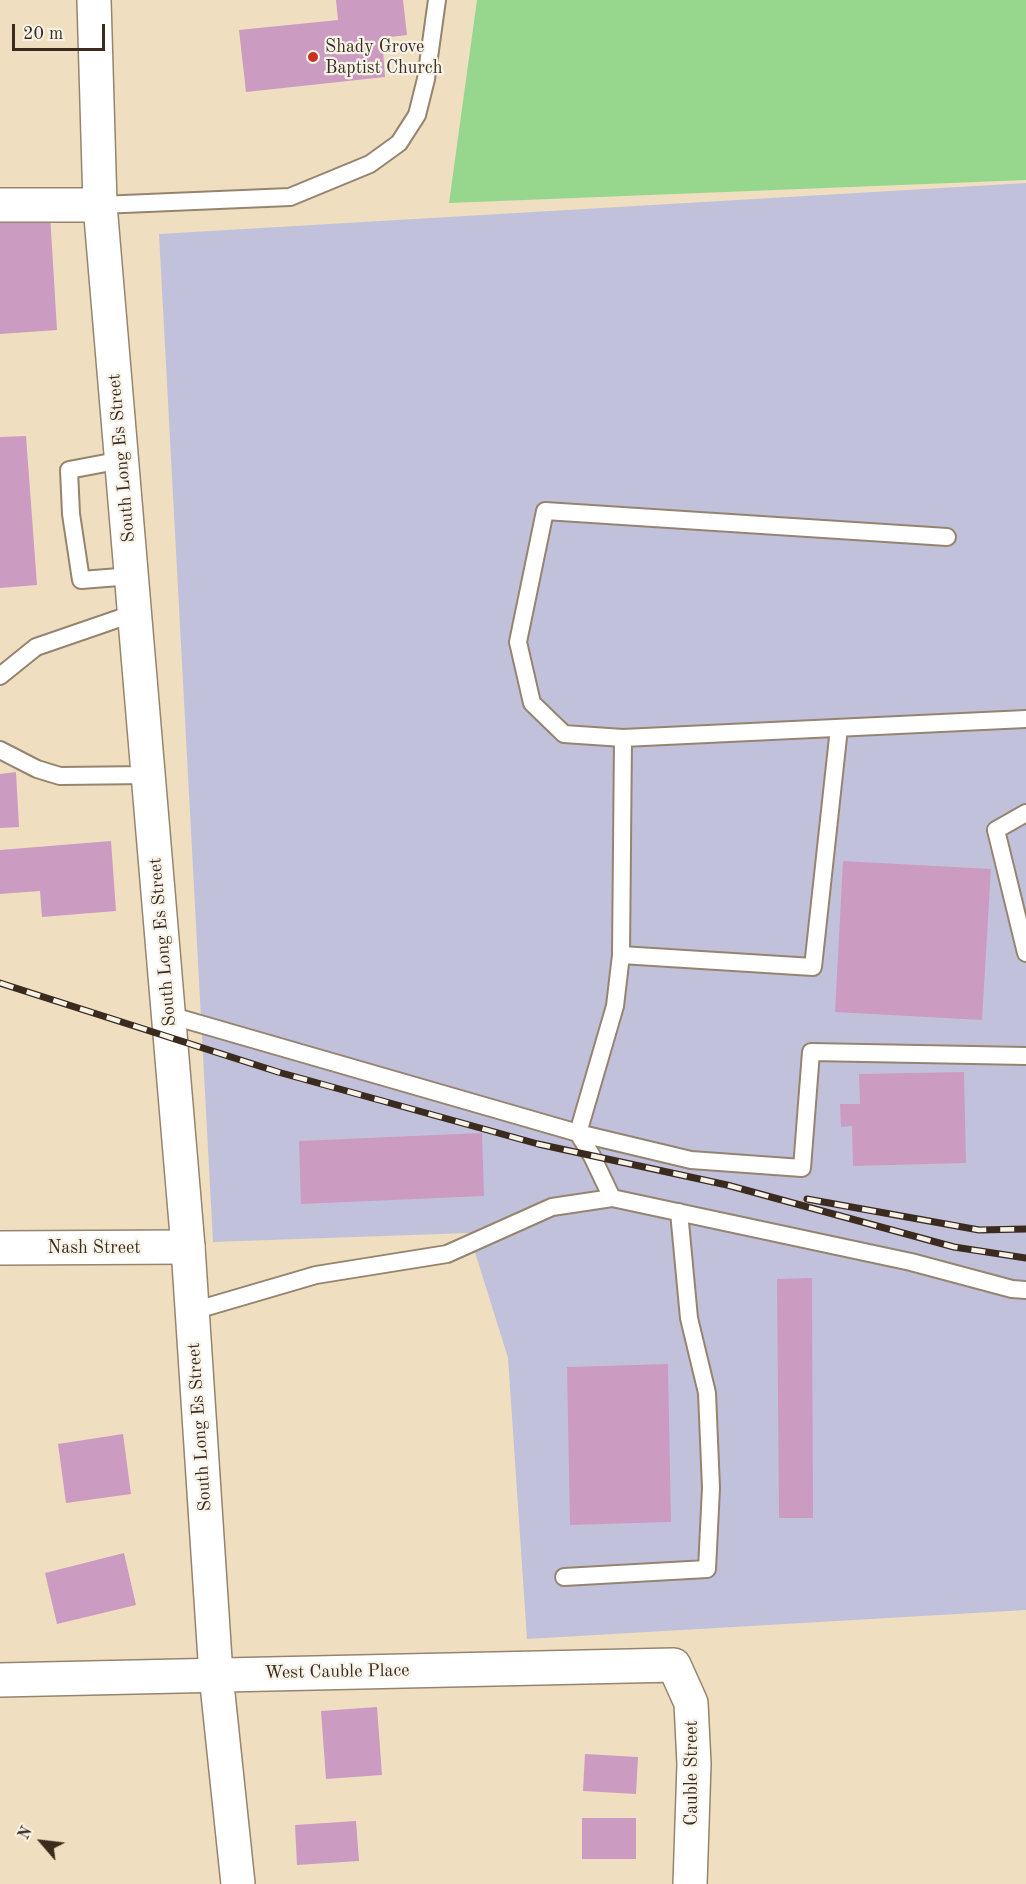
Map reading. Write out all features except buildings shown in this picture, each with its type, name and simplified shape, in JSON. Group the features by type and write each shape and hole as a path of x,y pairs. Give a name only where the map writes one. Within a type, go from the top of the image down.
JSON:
{"street":[{"name":"South Long Es Street","path":"94,0 100,205 188,1247 216,1675 238,1884"},
{"path":"0,205 100,205"},
{"name":"Nash Street","path":"0,1248 188,1247"},
{"name":"West Cauble Place","path":"0,1680 674,1665"},
{"name":"Cauble Street","path":"674,1665 692,1703 694,1764 690,1884"}],"lane":[{"path":"100,205 290,197 370,164 399,142 417,115 426,79 437,0"},
{"path":"122,460 69,470 71,514 81,580 132,576"},
{"path":"947,537 545,511 518,642 532,703 564,734 623,738 1026,719"},
{"path":"0,676 36,647 135,613"},
{"path":"621,955 813,968 839,728"},
{"path":"612,1197 578,1133 615,1006 621,955 623,738"},
{"path":"0,750 37,769 60,776 148,775"},
{"path":"1026,813 996,830 1026,952"},
{"path":"169,1015 578,1133 691,1160 802,1168 811,1052 1026,1056"},
{"path":"193,1311 316,1275 447,1254 552,1207 612,1197 911,1262 1012,1289 1026,1290"},
{"path":"564,1577 707,1569 711,1488 707,1394 689,1318 679,1212"}],"shaded area":[{"path":"1026,183 1026,1610 527,1639 508,1358 469,1233 213,1242 159,234"}],"green space":[{"path":"477,0 1026,0 1026,180 449,203"}],"railway":[{"path":"0,983 278,1072 538,1144 727,1185 954,1247 1026,1258"},
{"path":"807,1199 979,1230 1026,1229"}],"place":[{"name":"Shady Grove Baptist Church","path":"313,57"}]}
